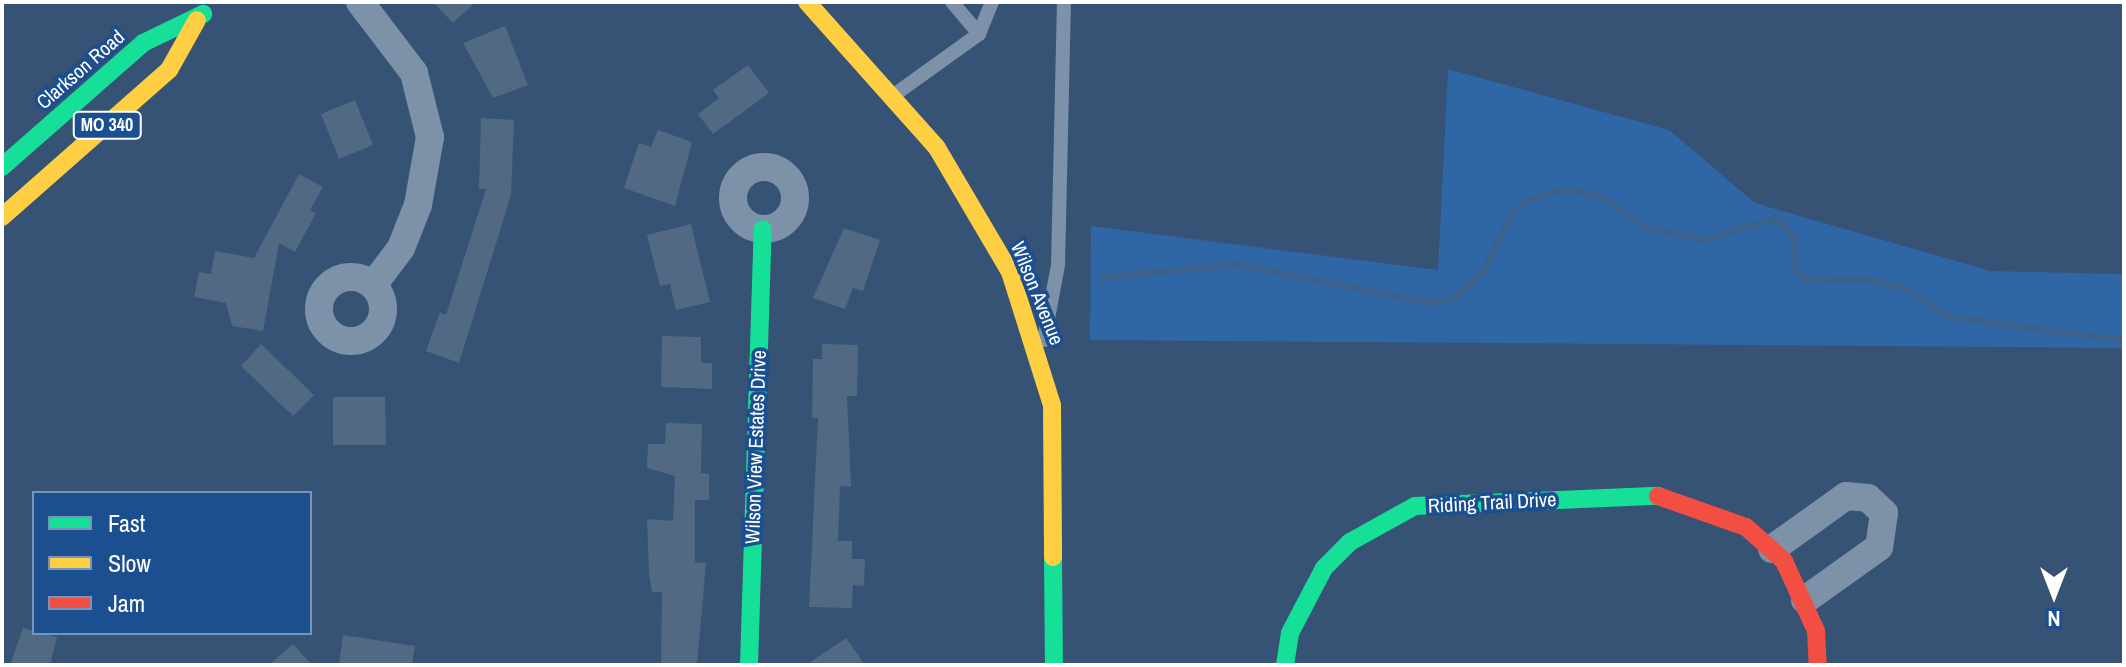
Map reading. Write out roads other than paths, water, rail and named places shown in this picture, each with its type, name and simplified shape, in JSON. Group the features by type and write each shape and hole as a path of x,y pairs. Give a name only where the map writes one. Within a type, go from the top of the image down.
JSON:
{"street":[{"name":"Clarkson Road","path":"2,217 169,70 197,20 217,2"},
{"path":"360,2 414,73 430,137 418,205 401,248 373,285"},
{"name":"Wilson Avenue","path":"807,2 937,148 979,213 1041,357 1052,405 1054,665"},
{"name":"Clarkson Road","path":"2,167 143,43 197,20"},
{"name":"Wilson View Estates Drive","path":"749,665 763,229"},
{"name":"Riding Trail Drive","path":"1285,665 1290,633 1324,568 1350,542 1415,506 1657,496 1720,514 1772,549 1805,600 1818,665"},
{"path":"1772,549 1846,496 1868,498 1884,513 1879,547 1805,600"}],"lane":[{"path":"952,2 979,34"},
{"path":"892,97 979,34 992,2"},
{"path":"1041,357 1058,265 1064,2"}],"waterway":[{"path":"1101,277 1237,264 1427,302 1452,298 1483,272 1511,215 1527,201 1566,188 1601,196 1645,227 1703,239 1776,218 1794,239 1794,268 1803,278 1872,280 1906,288 1948,316 2124,340"}]}
